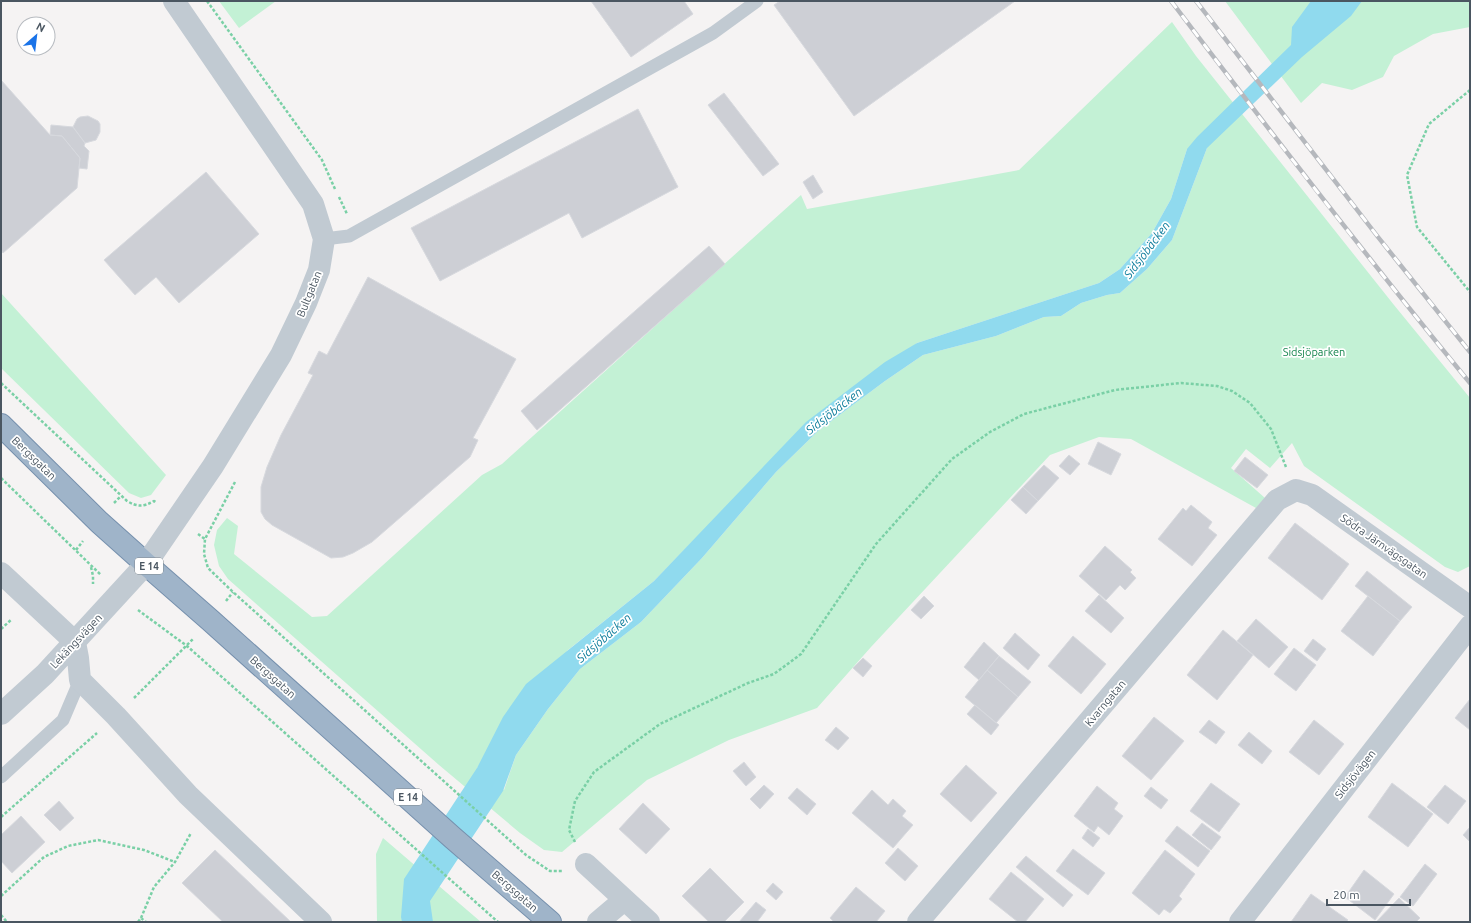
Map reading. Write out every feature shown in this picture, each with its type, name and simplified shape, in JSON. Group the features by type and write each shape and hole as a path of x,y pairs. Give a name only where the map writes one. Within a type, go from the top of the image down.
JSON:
{"highway":[{"name":"Bergsgatan","path":"1,425 99,522 453,838 550,922"}],"street":[{"name":"Bultgatan","path":"146,564 213,466 281,355 306,303 319,270 324,239 313,204 174,1"},
{"name":"Södra Järnvägsgatan","path":"1296,490 1312,495 1470,607"},
{"name":"Kvarngatan","path":"918,922 1278,500 1296,490"},
{"name":"Lekängsvägen","path":"1,714 45,674 146,564"},
{"path":"1,573 75,642 80,680 116,716 188,795 321,922"},
{"name":"Sidsjövägen","path":"1240,922 1470,626"},
{"path":"577,867 624,900 649,922"},
{"path":"598,922 624,900"}],"lane":[{"path":"324,239 349,236 712,33 757,1"},
{"path":"1,777 63,720 80,680"}],"path":[{"path":"207,1 322,160 351,222 349,236"},
{"path":"1470,90 1429,124 1407,175 1417,227 1470,292"},
{"path":"1,383 127,501 135,506 147,505 154,501 205,539"},
{"path":"237,478 205,539 204,554 208,568 526,855 550,871 577,867 570,830 575,800 594,772 660,724 748,683 774,674 802,654 876,544 952,459 990,432 1024,414 1115,390 1181,383 1216,386 1232,391 1250,403 1271,429 1296,490"},
{"path":"1,478 135,608 187,646 498,922"},
{"path":"1,817 116,716 187,646"},
{"path":"138,922 154,887 175,862 196,823 198,816 188,795"},
{"path":"1,896 44,857 68,846 98,840 123,844 144,850 175,862"},
{"path":"1,915 7,922"},
{"path":"141,918 146,922"}],"green space":[{"path":"219,1 276,1 239,28"},
{"path":"1225,1 1470,1 1470,27 1433,34 1394,56 1383,77 1352,90 1322,83 1301,103"},
{"name":"Sidsjöparken","path":"1172,22 1196,56 1470,398 1470,566 1458,572 1445,567 1304,466 1292,443 1270,468 1246,449 1231,468 1265,498 1256,508 1131,439 1099,437 1050,455 871,647 817,708 729,740 647,780 562,852 544,850 520,833 439,765 228,579 219,566 214,545 217,530 227,518 238,526 234,554 312,617 327,616 482,475 502,464 801,195 807,209 1019,170","holes":["1207,148 1172,240 1147,269 1120,293 1107,295 1081,303 1061,316 1044,317 996,336 923,355 885,381 818,431 776,472 702,558 641,622 580,669 548,709 516,755 504,790 477,768 568,650 654,581 688,546 917,343 1099,283 1120,269 1152,233 1171,199 1187,149"]},
{"path":"1,293 166,475 151,495 141,498 129,493 1,368"},
{"path":"383,838 481,922 377,922 376,854"}],"water":[{"name":"Sidsjöbäcken","path":"1311,1 1362,1 1351,16 1302,57 1207,148 1172,240 1147,269 1120,293 1107,295 1081,303 1061,316 1044,317 996,336 923,355 885,381 818,431 776,472 702,558 641,622 580,669 548,709 516,755 503,791 430,901 433,922 402,922 401,917 404,879 477,768 503,717 526,684 654,581 806,422 885,362 917,343 1099,283 1120,269 1152,233 1171,199 1187,149 1197,137 1291,45 1292,27"}],"building":[{"path":"591,1 684,1 693,14 631,57"},
{"path":"780,1 1015,1 854,116 774,5"},
{"path":"1,80 50,135 62,136 80,158 77,188 3,253 1,250"},
{"path":"724,93 779,164 763,176 708,105"},
{"path":"638,109 678,187 582,238 569,213 440,281 411,228"},
{"path":"88,116 98,121 100,124 100,132 96,140 85,143 73,127 77,119"},
{"path":"51,125 73,127 85,143 84,146 89,151 87,169 79,168 80,158 62,136 50,135"},
{"path":"206,172 259,234 179,303 156,277 135,295 104,260"},
{"path":"813,175 823,192 813,199 803,182"},
{"path":"709,246 725,264 537,430 521,411"},
{"path":"368,277 516,359 473,438 478,440 470,457 372,542 343,557 331,558 272,525 265,519 261,512 261,487 267,467 281,435 313,375 308,373 319,351 327,355"},
{"path":"1098,442 1121,454 1111,475 1088,464"},
{"path":"1069,455 1080,464 1070,475 1059,466"},
{"path":"1245,457 1268,475 1257,488 1234,471"},
{"path":"1044,465 1059,478 1038,501 1023,487"},
{"path":"1023,487 1038,501 1026,514 1011,500"},
{"path":"1191,505 1212,522 1208,528 1217,535 1192,566 1158,539 1183,508 1186,511"},
{"path":"1295,523 1349,564 1322,600 1268,558"},
{"path":"1105,546 1132,570 1130,572 1136,578 1125,590 1120,585 1106,600 1079,576"},
{"path":"1367,571 1412,607 1400,621 1355,586"},
{"path":"1099,595 1124,618 1111,633 1085,611"},
{"path":"924,596 934,606 921,619 911,610"},
{"path":"1368,596 1400,621 1373,656 1341,631"},
{"path":"1256,619 1288,647 1269,668 1237,641"},
{"path":"1223,630 1253,655 1217,700 1187,675"},
{"path":"1015,633 1040,655 1028,670 1003,648"},
{"path":"1073,636 1106,664 1081,694 1048,666"},
{"path":"1313,639 1326,649 1317,661 1304,651"},
{"path":"984,642 999,656 979,680 964,667"},
{"path":"1294,648 1316,665 1296,691 1274,674"},
{"path":"999,656 1031,682 1018,697 987,670"},
{"path":"863,658 872,666 863,677 853,668"},
{"path":"987,670 1018,697 996,723 965,697"},
{"path":"1470,699 1470,730 1455,718"},
{"path":"975,705 999,725 991,735 967,714"},
{"path":"1154,717 1184,741 1151,780 1122,756"},
{"path":"1209,720 1225,732 1216,744 1199,732"},
{"path":"1314,720 1344,744 1319,775 1289,752"},
{"path":"836,727 849,738 838,750 825,740"},
{"path":"1249,732 1272,751 1262,764 1238,745"},
{"path":"744,762 756,777 746,786 733,771"},
{"path":"966,765 997,793 971,822 940,794"},
{"path":"1211,783 1240,804 1219,832 1190,811"},
{"path":"1392,783 1433,814 1408,847 1368,817"},
{"path":"764,785 774,794 760,809 750,799"},
{"path":"1445,785 1466,801 1448,824 1427,807"},
{"path":"1097,786 1118,803 1114,809 1123,816 1109,835 1098,826 1094,832 1074,816"},
{"path":"1151,787 1168,800 1161,809 1144,796"},
{"path":"797,788 816,804 807,815 788,798"},
{"path":"872,790 888,805 893,799 906,811 902,816 913,825 893,848 852,813"},
{"path":"59,801 74,818 60,831 44,815"},
{"path":"643,803 670,829 646,854 619,829"},
{"path":"21,816 45,842 12,873 1,861 1,835"},
{"path":"1202,823 1221,837 1211,850 1192,835"},
{"path":"1177,826 1210,851 1198,867 1165,841"},
{"path":"1470,827 1470,842 1463,835"},
{"path":"1088,829 1100,838 1093,847 1082,838"},
{"path":"898,848 918,866 905,881 885,863"},
{"path":"1073,849 1105,873 1088,895 1056,871"},
{"path":"215,850 291,922 223,922 182,883"},
{"path":"1165,850 1195,874 1179,896 1182,899 1170,913 1164,909 1159,915 1132,893"},
{"path":"1026,856 1073,895 1063,907 1016,867"},
{"path":"1425,864 1437,874 1413,906 1400,897"},
{"path":"710,868 744,902 724,922 709,922 682,896"},
{"path":"1364,870 1394,894 1375,920 1345,897"},
{"path":"1011,872 1044,899 1025,922 1018,922 989,899"},
{"path":"773,883 783,892 776,900 766,891"},
{"path":"856,887 885,911 876,922 834,922 830,918"},
{"path":"1311,894 1348,920 1346,922 1291,922"},
{"path":"1399,898 1420,918 1416,922 1376,922"},
{"path":"756,902 766,910 757,922 739,922"}],"railway":[{"path":"1171,1 1356,241 1470,383"},
{"path":"1196,1 1378,237 1470,352"}]}
